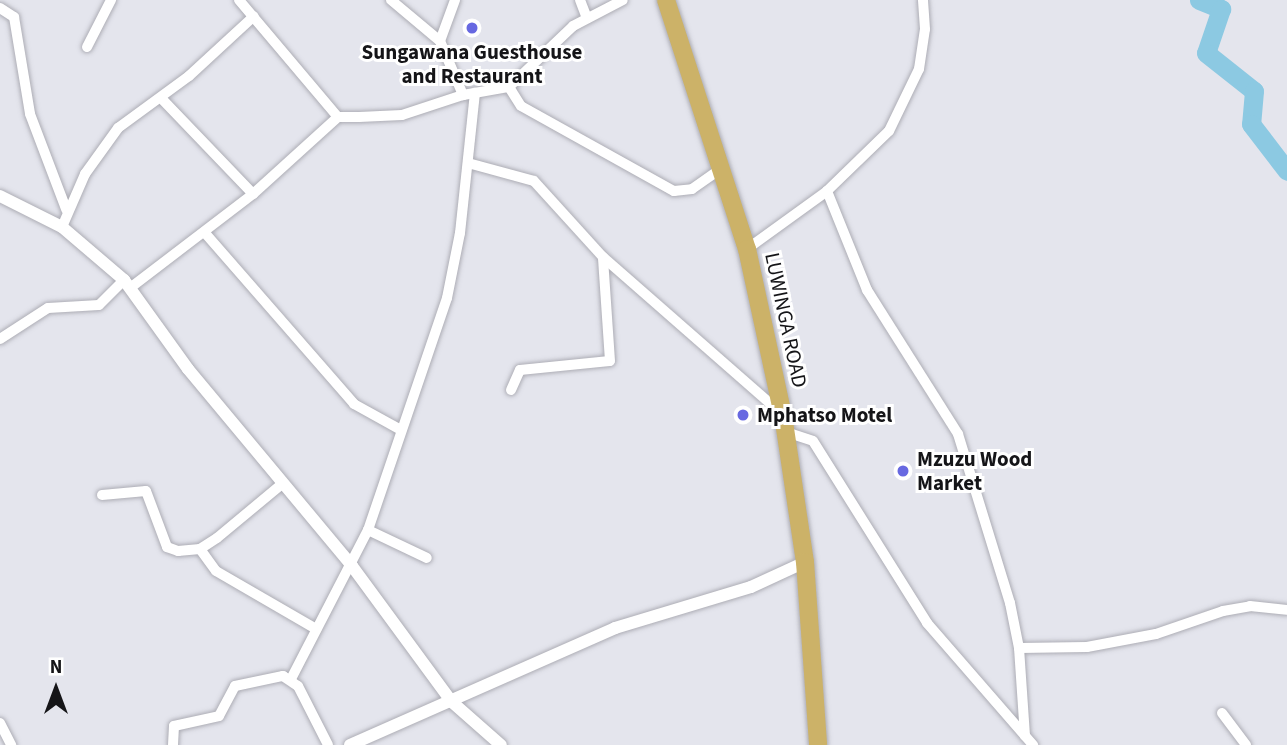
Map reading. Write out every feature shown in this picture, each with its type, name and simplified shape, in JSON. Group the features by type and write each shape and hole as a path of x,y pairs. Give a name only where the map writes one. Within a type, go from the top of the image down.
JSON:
{"highway":[{"name":"LUWINGA ROAD","path":"666,0 724,167 747,249 785,423 805,562 818,745"}],"street":[{"path":"87,47 111,0"},
{"path":"239,0 338,117"},
{"path":"391,0 440,41 463,95"},
{"path":"440,41 455,0"},
{"path":"580,0 586,16"},
{"path":"0,339 48,308 99,305 205,233 253,194 338,117 402,116 463,95 509,86 586,16 623,0"},
{"path":"747,249 827,191 889,131 909,98 925,29 923,0"},
{"path":"0,8 14,17 32,123 66,209"},
{"path":"62,227 66,209 104,144 254,16"},
{"path":"509,86 522,106 674,191 692,190 724,167"},
{"path":"291,679 352,566 368,530 450,286 475,93"},
{"path":"161,97 253,194"},
{"path":"468,163 534,181 603,257 785,423 813,441 927,623 1033,745"},
{"path":"827,191 867,290 958,434 1019,648 1025,736"},
{"path":"0,196 62,227 127,284 188,369 352,566 452,702 501,745"},
{"path":"205,233 354,404 401,430"},
{"path":"510,390 520,370 610,361 603,257"},
{"path":"102,495 146,491 167,547 178,551 200,549 282,484"},
{"path":"368,530 428,558"},
{"path":"200,549 216,571 316,629"},
{"path":"350,745 615,628 751,587 805,562"},
{"path":"1019,648 1087,648 1156,634 1223,611 1250,606 1287,610"},
{"path":"173,745 174,726 219,716 235,686 291,679"},
{"path":"291,679 328,745"},
{"path":"1222,713 1246,745"},
{"path":"0,723 11,745"}],"waterway":[{"path":"1199,0 1221,9 1206,53 1254,91 1251,124 1287,171"}],"place":[{"name":"Sungawana Guesthouse and Restaurant","path":"472,28"},
{"name":"Mphatso Motel","path":"743,415"},
{"name":"Mzuzu Wood Market","path":"903,471"}]}
